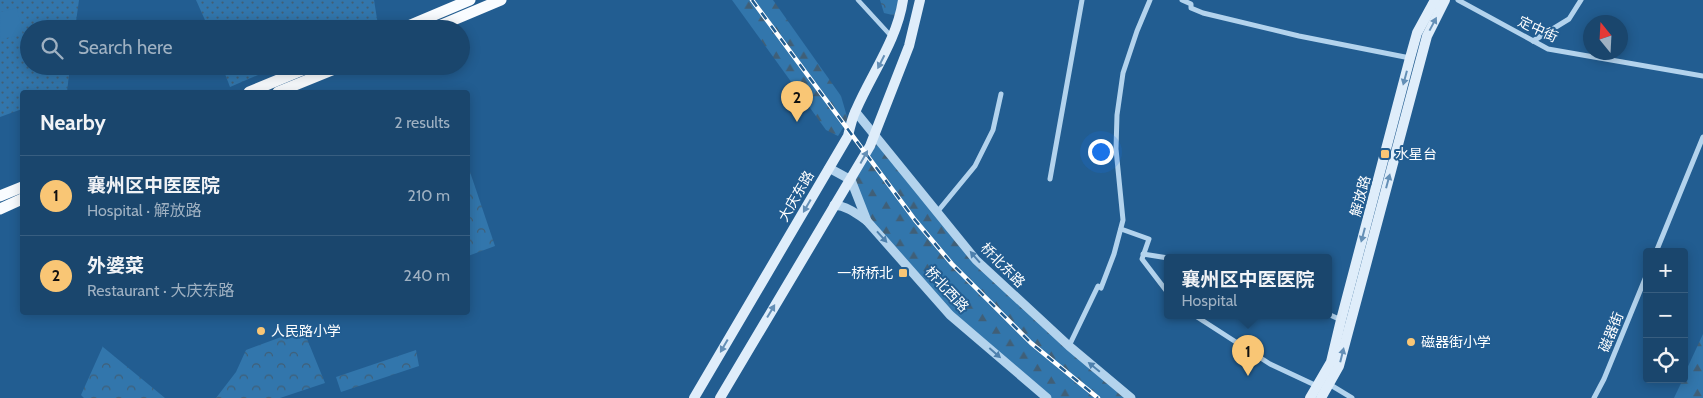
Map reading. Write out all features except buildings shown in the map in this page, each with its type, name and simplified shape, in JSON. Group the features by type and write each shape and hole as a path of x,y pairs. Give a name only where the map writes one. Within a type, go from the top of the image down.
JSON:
{"main road":[{"path":"422,20 470,0"},
{"path":"453,20 501,0"},
{"name":"大庆东路","path":"694,398 848,136 855,111 893,38 901,16 903,0"},
{"path":"720,398 870,146 909,46 920,0"},
{"name":"解放路","path":"1310,398 1331,362 1410,58 1418,33 1435,0"},
{"name":"解放路","path":"1321,398 1339,366 1427,36 1445,0"},
{"path":"254,90 290,75"},
{"path":"283,90 320,75"},
{"path":"0,196 20,188"},
{"path":"0,209 20,200"}],"street":[{"path":"858,0 893,38"},
{"path":"1050,179 1082,0"},
{"path":"1069,346 1098,286 1102,288 1121,229 1123,220 1116,149 1117,115 1123,72 1150,0"},
{"path":"1182,0 1191,4 1191,8 1203,13 1299,36 1410,58"},
{"name":"定中街","path":"1458,0 1548,49 1703,76"},
{"path":"1533,41 1569,19 1581,0"},
{"path":"938,211 975,166 992,130 1001,94"},
{"name":"桥北东路","path":"855,111 976,260 1069,346 1132,398"},
{"path":"1658,248 1703,137"},
{"path":"829,168 851,180"},
{"name":"桥北西路","path":"851,180 867,221 950,315 1048,398"},
{"path":"834,206 842,206 851,210 867,221"},
{"path":"1121,229 1149,239 1142,259 1164,288"},
{"path":"1143,254 1164,257"},
{"name":"磁器街","path":"1594,398 1604,379 1643,284"},
{"path":"1332,316 1341,320"},
{"path":"1200,319 1270,364 1317,386"},
{"path":"1329,384 1352,398"}],"green space":[{"path":"0,0 79,0 76,20 20,20 20,75 69,75 67,90 20,90 20,110 0,117"},
{"path":"196,0 374,0 377,20 205,20"},
{"path":"732,0 773,0 841,96 848,120 838,136 826,130"},
{"path":"880,0 903,0 901,17 884,13"},
{"path":"17,8 20,22 20,36 1,39 0,12"},
{"path":"225,75 258,75 230,87"},
{"path":"873,134 976,260 1131,398 1048,398 950,315 867,221 851,180"},
{"path":"470,172 495,246 470,255"},
{"path":"303,329 325,383 280,398 216,398 236,372 246,350"},
{"path":"1703,334 1703,398 1674,398 1681,383 1688,383 1688,366"},
{"path":"103,346 165,398 84,398 81,395"},
{"path":"416,350 419,366 341,392 336,377"}],"railway":[{"path":"752,0 915,220 952,264 1031,343 1098,398"}],"place":[{"name":"外婆菜","path":"797,122"},
{"name":"水星台","path":"1385,154"},
{"name":"一桥桥北","path":"903,273"},
{"name":"人民路小学","path":"261,331"},
{"name":"磁器街小学","path":"1411,342"},
{"name":"襄州区中医医院","path":"1248,376"}]}
